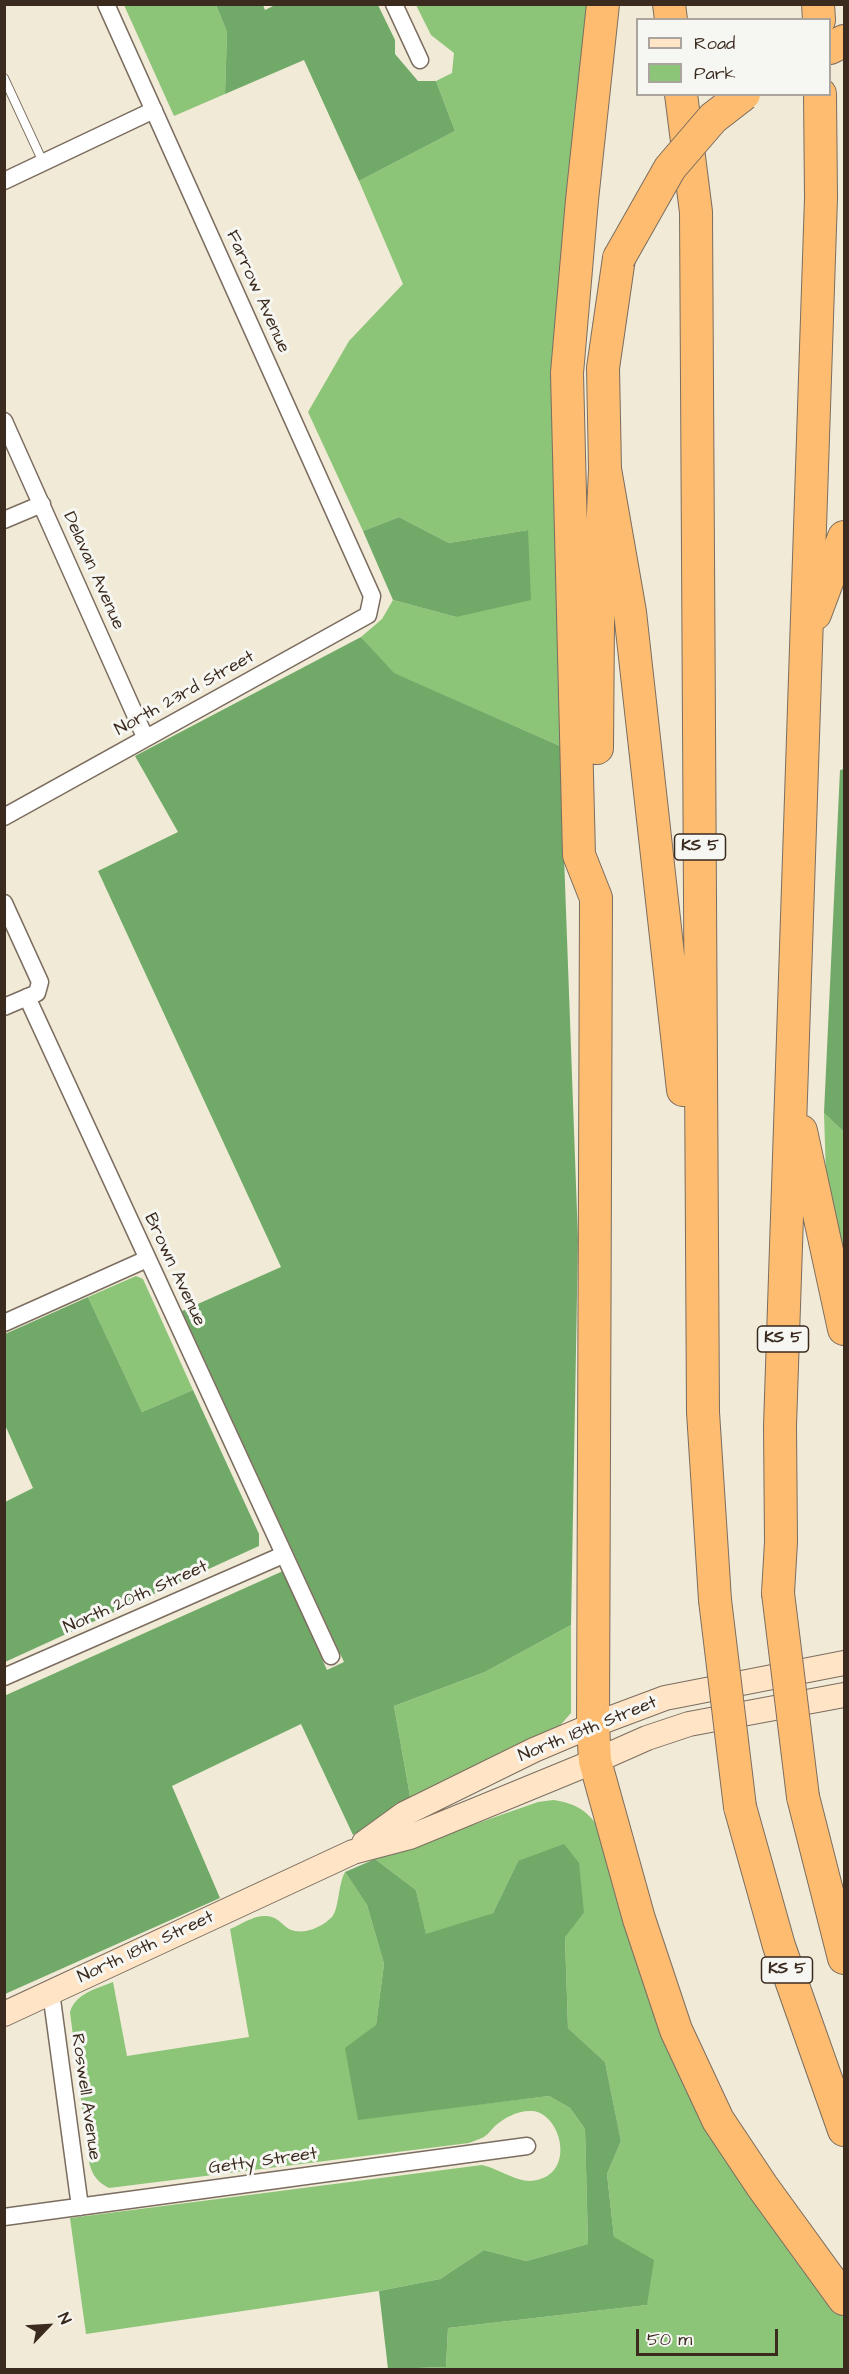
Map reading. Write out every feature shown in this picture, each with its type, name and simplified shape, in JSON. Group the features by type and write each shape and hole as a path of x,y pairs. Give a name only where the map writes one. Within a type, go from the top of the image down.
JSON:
{"highway":[{"path":"596,898 579,855 567,373 582,200 603,4"},
{"name":"KS 5","path":"681,96 696,212 703,1412 715,1600 740,1807 779,1946 844,2130"},
{"path":"741,96 713,118 670,168 620,258 603,368 605,469 598,623 593,1725 595,1761 639,1919 681,2040 718,2120 762,2186 844,2299"},
{"name":"KS 5","path":"820,96 821,198 791,1085 778,1593 803,1797 844,1958"},
{"path":"605,469 630,612 702,1260"},
{"path":"807,637 844,537"},
{"path":"791,1085 844,1329"}],"main road":[{"name":"North 18th Street","path":"353,1852 404,1814 534,1750 593,1725 665,1698 844,1663"},
{"name":"North 18th Street","path":"4,2014 353,1852 410,1836 595,1761 647,1737 688,1724 844,1695"}],"street":[{"name":"Farrow Avenue","path":"106,4 372,596"},
{"path":"394,4 420,60"},
{"path":"4,181 154,110"},
{"name":"Delavan Avenue","path":"4,421 145,737"},
{"path":"4,520 42,504"},
{"name":"North 23rd Street","path":"4,817 368,615 372,596"},
{"path":"4,903 40,982 37,993 4,1007"},
{"name":"Brown Avenue","path":"27,997 331,1656"},
{"path":"4,1323 147,1259"},
{"name":"North 20th Street","path":"4,1677 283,1555"},
{"name":"Roswell Avenue","path":"51,1992 80,2207"},
{"name":"Getty Street","path":"4,2217 527,2146"}],"lane":[{"path":"4,78 43,162"}],"green space":[{"path":"277,4 378,5 395,40 395,54 418,81 436,81 455,131 359,181 304,60 225,94 227,32 216,5 263,5 265,10"},
{"path":"124,5 216,5 227,32 225,94 174,116"},
{"path":"416,5 587,5 565,244 557,594 560,746 393,673 361,637 382,619 393,600 456,617 528,530 449,543 399,517 363,531 308,412 349,341 403,284 359,181 455,131 436,81 452,73 454,53 431,35"},
{"path":"399,517 449,543 528,530 531,600 456,617 393,600 363,531"},
{"path":"361,637 394,673 560,746 578,1240 571,1625 485,1672 394,1706 411,1802 353,1835 301,1724 172,1786 220,1898 5,1994 4,1696 283,1571 327,1670 344,1662 182,1311 281,1267 98,871 178,832 135,756"},
{"path":"844,769 844,1132 824,1113 840,770"},
{"path":"824,1113 844,1132 844,1263 826,1177"},
{"path":"136,1276 143,1279 193,1390 142,1412 88,1297"},
{"path":"88,1297 142,1412 193,1390 259,1534 259,1546 5,1662 5,1502 33,1488 5,1425 5,1334"},
{"path":"571,1625 571,1713 557,1729 411,1802 394,1706 485,1672"},
{"path":"553,1800 578,1808 598,1826 750,2189 844,2318 844,2369 388,2369 446,2367 448,2328 647,2305 614,2237 607,2174 621,2141 605,2062 568,2028 565,1936 584,1913 518,1861 493,1913 426,1935 416,1890 375,1859 538,1802"},
{"path":"564,1844 579,1863 584,1913 565,1937 568,2028 605,2062 621,2141 607,2174 614,2237 654,2260 647,2305 448,2328 446,2367 388,2369 379,2291 440,2279 484,2250 526,2261 588,2244 585,2129 570,2108 549,2096 358,2120 345,2048 376,2025 384,1964 367,1905 345,1872 375,1859 416,1890 426,1934 493,1913 518,1861"},
{"path":"345,1872 367,1905 384,1964 376,2025 358,2119 549,2096 570,2108 585,2129 588,2244 526,2261 484,2250 440,2279 379,2291 86,2334 70,2218 482,2165 530,2181 545,2177 555,2169 560,2158 557,2133 551,2122 542,2114 527,2111 508,2117 484,2137 469,2143 109,2188 94,2175 88,2156 70,2012 77,2000 87,1992 113,1982 127,2056 249,2037 230,1929 261,1916 269,1916 294,1931 306,1931 318,1927 328,1921 334,1913"}]}
